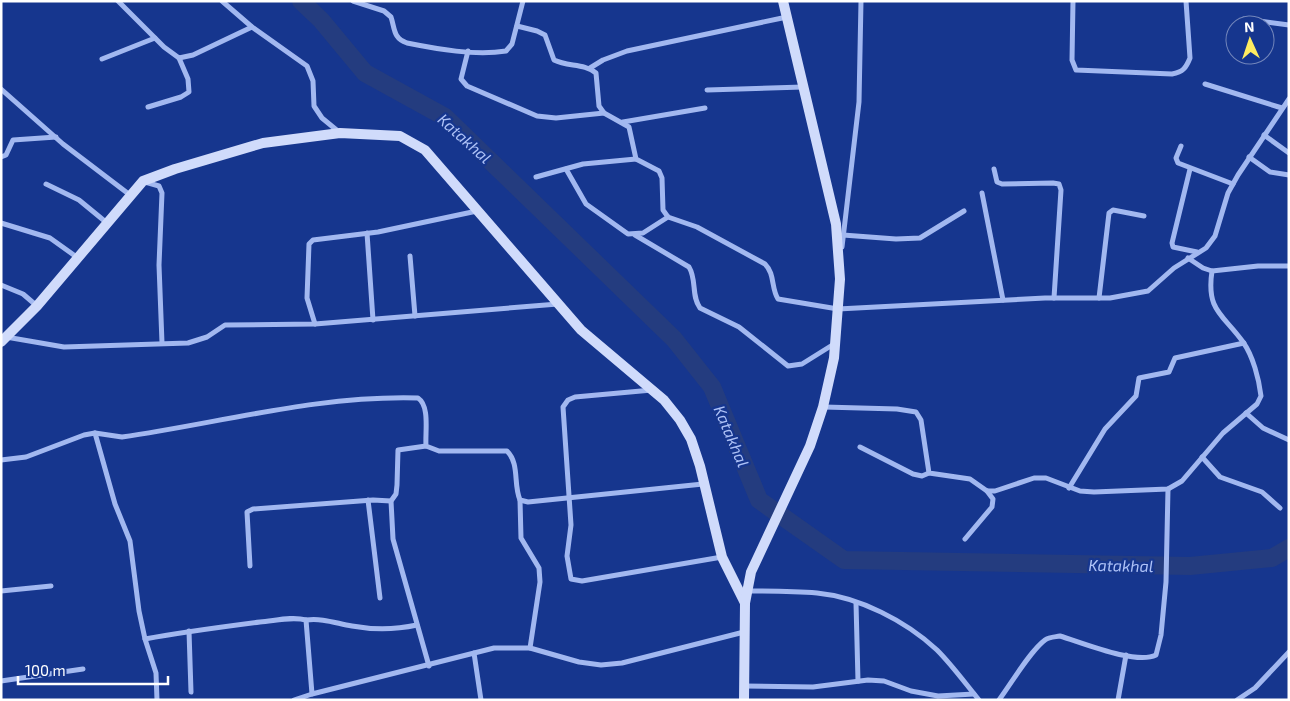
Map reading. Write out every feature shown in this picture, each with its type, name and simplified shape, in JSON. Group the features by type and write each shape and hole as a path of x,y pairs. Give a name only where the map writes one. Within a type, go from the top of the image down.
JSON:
{"street":[{"path":"118,1 155,38 179,58 188,79 189,92 181,97 148,107"},
{"path":"222,1 252,26 307,66 313,81 314,106 322,118 340,133"},
{"path":"353,1 384,11 391,17 395,34 399,40 418,45 468,51 506,51 512,44 523,1"},
{"path":"783,1 836,224 840,264"},
{"path":"744,700 745,603 751,572 810,446 829,384 835,344 843,235 859,102 861,1"},
{"path":"1073,1 1072,60 1076,70 1172,74 1180,72 1186,67 1190,58 1186,1"},
{"path":"590,68 603,60 627,51 787,17"},
{"path":"1275,23 1289,25"},
{"path":"179,58 193,55 252,26"},
{"path":"518,26 537,31 545,36 554,60 560,63 590,68 596,74 597,99 604,113"},
{"path":"102,58 155,38"},
{"path":"468,51 462,78 467,86 537,116 547,118 604,113 629,127 636,159"},
{"path":"536,177 598,162 636,159 659,171 662,178 664,210 668,217 697,227 765,264 770,270 774,293 778,299 838,308 1133,296 1148,291 1188,258 1206,248 1215,236 1222,208 1233,184 1249,157 1286,105 1205,84"},
{"path":"707,90 804,87"},
{"path":"1,89 56,137 130,196"},
{"path":"623,122 705,108"},
{"path":"3,340 37,306 143,181 175,169 262,143 340,133 378,133 400,136 413,141 426,150 581,330 652,390 680,420 691,439 722,557 745,603"},
{"path":"1264,135 1289,153"},
{"path":"1,157 6,155 14,140 56,137"},
{"path":"1181,146 1176,158 1178,163 1233,184"},
{"path":"1249,157 1270,172 1289,176"},
{"path":"1190,168 1172,244 1173,247 1178,249 1198,252"},
{"path":"566,169 586,204 628,234 635,234 653,228 668,217"},
{"path":"994,169 997,182 1002,184 1053,183 1059,184 1062,190 1054,298"},
{"path":"143,181 159,186 162,193 159,265 162,343"},
{"path":"46,184 78,200 107,223"},
{"path":"982,193 1003,300"},
{"path":"1099,298 1109,213 1113,210 1144,216"},
{"path":"315,324 307,298 309,244 313,240 367,233 477,211"},
{"path":"843,235 896,239 920,238 964,211"},
{"path":"1,223 50,238 78,258"},
{"path":"367,233 373,320"},
{"path":"635,234 689,268 693,273 695,296 700,308 746,332 788,366 802,364 835,344"},
{"path":"410,256 415,316"},
{"path":"1188,258 1203,268 1212,271 1258,266 1289,266"},
{"path":"987,491 995,491 1034,478 1046,478 1069,488 1094,492 1168,489 1182,481 1223,433 1257,404 1260,396 1249,353 1244,343 1222,319 1213,302 1210,286 1212,271"},
{"path":"4,285 23,294 37,306"},
{"path":"3,340 64,347 162,343 199,340 225,325 315,324 558,304"},
{"path":"1069,488 1106,429 1136,396 1139,378 1169,372 1175,358 1244,343"},
{"path":"652,390 575,397 568,400 563,407 571,525 567,556 572,579 576,581 722,557"},
{"path":"1,460 26,457 84,435 95,433 122,437 307,405 364,399 418,398 422,401 426,446"},
{"path":"823,407 897,409 916,412 921,420 929,473"},
{"path":"1246,413 1263,428 1289,440"},
{"path":"95,433 115,504 130,541 145,639 156,673 157,700"},
{"path":"429,666 393,539 391,501 396,494 398,485 398,450 426,446 439,451 506,451 512,456 515,465 517,493 520,500 521,538 539,568 540,582 530,648"},
{"path":"860,448 913,474 922,476 929,473 970,479 987,491 993,503 965,539"},
{"path":"1202,457 1220,477 1262,492 1280,508"},
{"path":"520,500 528,502 704,484"},
{"path":"1000,700 1037,649 1046,640 1053,637 1060,636 1126,655 1150,658 1156,655 1161,635 1166,582 1168,489"},
{"path":"250,566 247,512 368,500 391,501"},
{"path":"368,500 380,598"},
{"path":"1,591 51,586"},
{"path":"747,590 818,593 856,603 908,627 937,650 979,700"},
{"path":"856,603 858,681"},
{"path":"145,639 189,631 300,618 306,620 332,620 350,626 389,630 417,626"},
{"path":"306,620 312,694"},
{"path":"189,631 191,692"},
{"path":"294,700 494,648 530,648 579,662 601,665 622,663 744,632"},
{"path":"1237,700 1254,688 1289,652"},
{"path":"474,653 481,700"},
{"path":"1118,700 1126,655"},
{"path":"1,681 83,669"},
{"path":"744,686 813,687 858,681 884,681 911,691 938,696 974,694"}],"waterway":[{"name":"Katakhal","path":"301,1 321,20 365,73 445,117 674,339 712,387 759,500 844,560 1190,566 1272,558 1289,548"}]}
